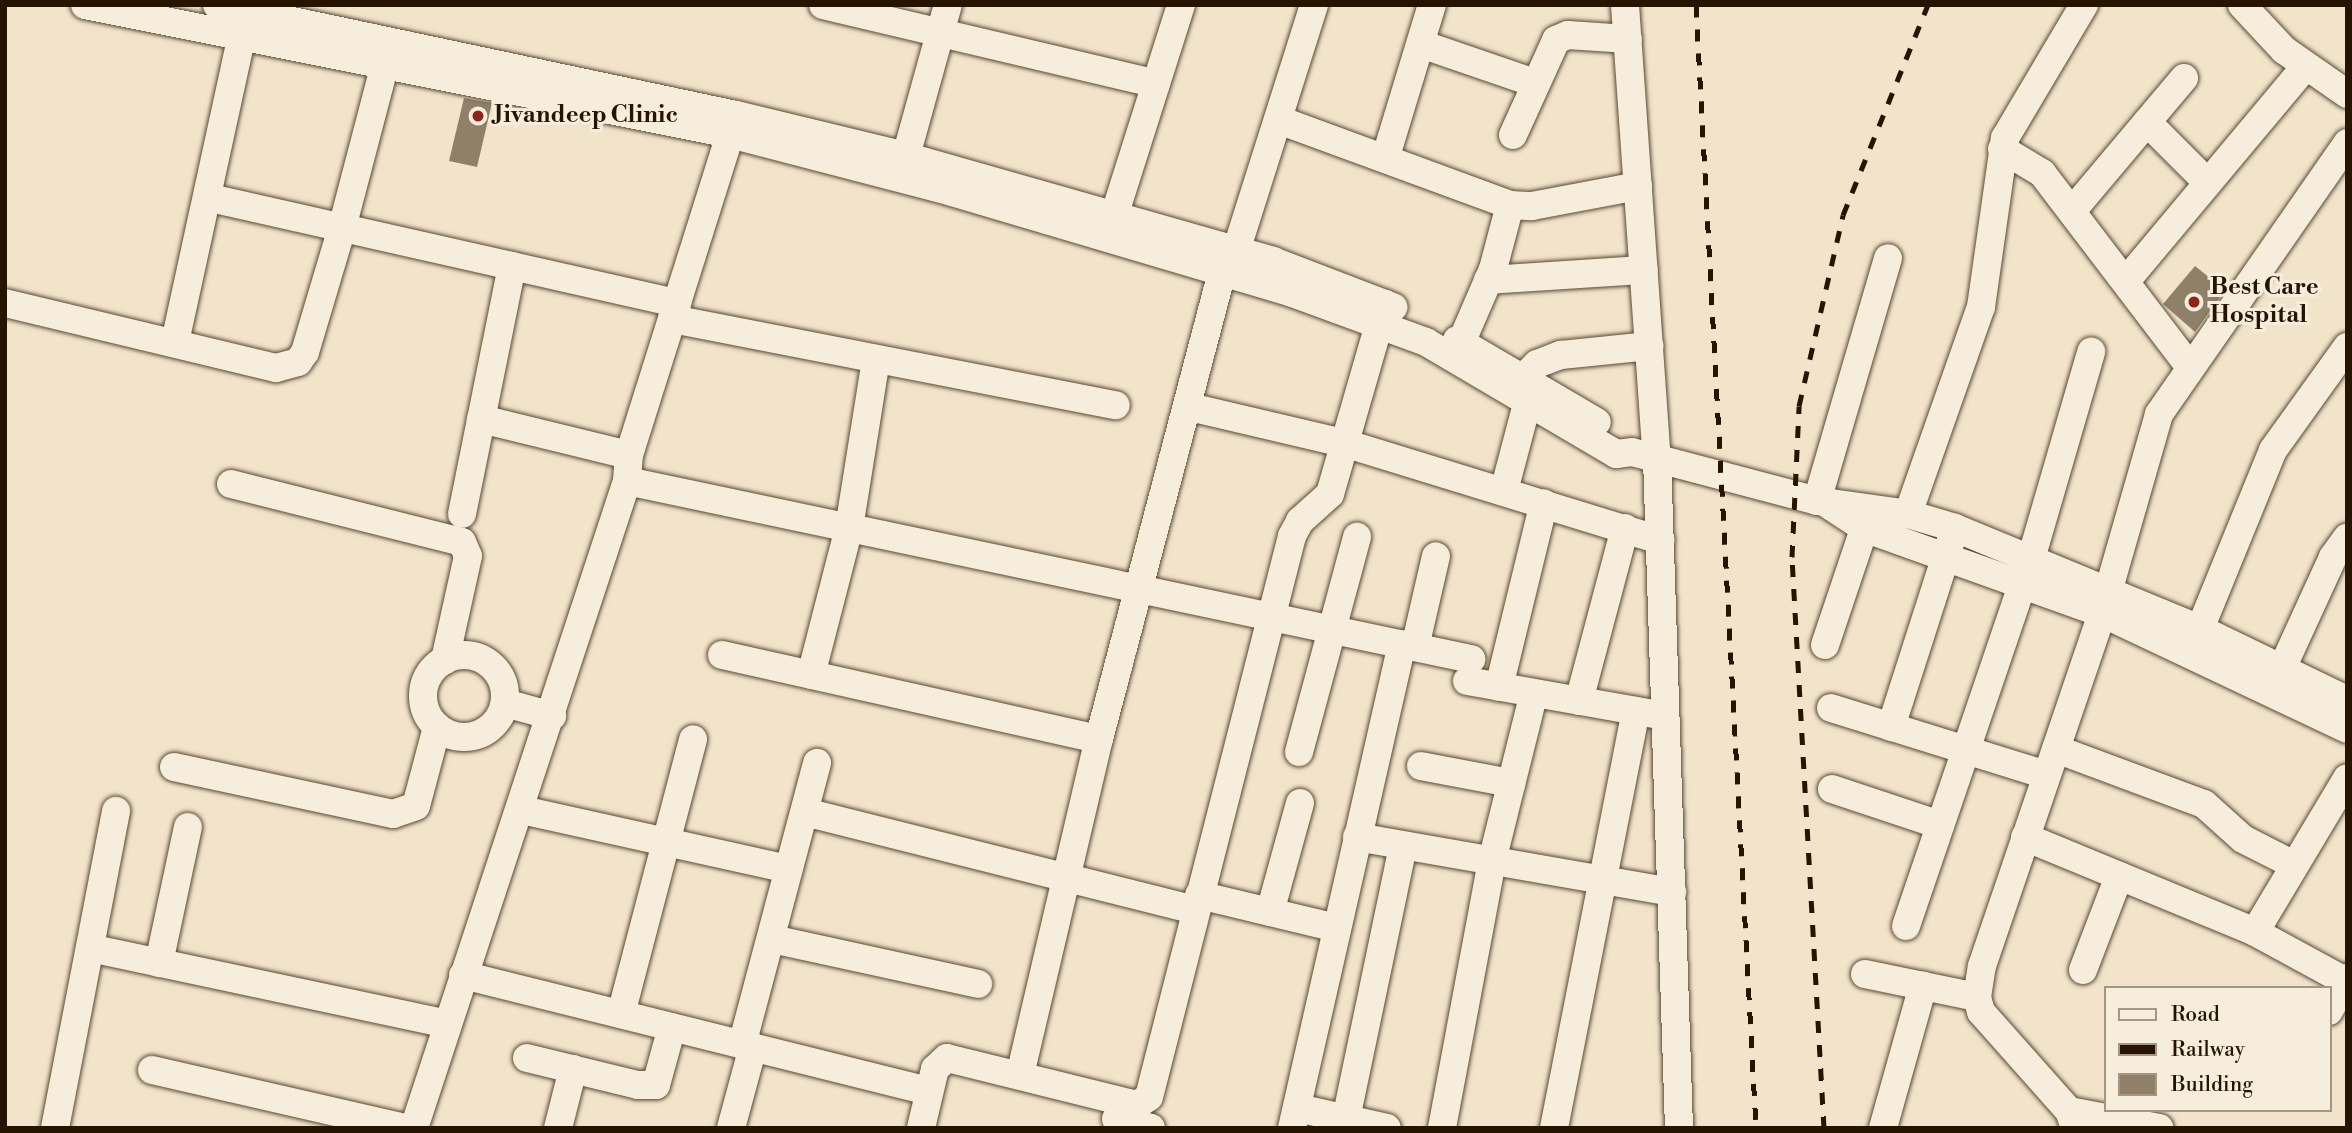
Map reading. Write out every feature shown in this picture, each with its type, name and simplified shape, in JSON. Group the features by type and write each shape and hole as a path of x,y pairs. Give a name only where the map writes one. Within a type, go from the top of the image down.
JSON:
{"street":[{"path":"85,5 118,8 384,64 525,81"},
{"path":"217,5 525,81 733,124 903,167 1111,227 1229,257 1461,343 1520,391"},
{"path":"823,5 1156,84"},
{"path":"903,167 948,5"},
{"path":"1111,227 1181,5"},
{"path":"1020,1075 1098,739 1229,257 1279,120 1314,5"},
{"path":"1386,156 1433,5"},
{"path":"1625,5 1650,346 1645,455 1660,540 1679,1128"},
{"path":"1909,514 1981,307 2002,149 2084,5"},
{"path":"2242,5 2267,34 2306,66 2347,94"},
{"path":"174,342 210,198 242,35"},
{"path":"1513,135 1550,46 1561,37 1628,38"},
{"path":"1421,44 1535,83"},
{"path":"5,303 276,368 299,362 306,352 342,228 384,64"},
{"path":"2126,281 2306,66"},
{"path":"2072,211 2184,78"},
{"path":"1279,120 1386,156 1510,205 1532,206 1638,186"},
{"path":"2147,121 2208,183"},
{"path":"414,1128 463,975 522,810 552,716 733,124"},
{"path":"2159,1128 2072,1119 1981,1012 1977,997 1982,966 2106,601 2153,429 2190,367 2338,176 2347,143"},
{"path":"2002,149 2042,173 2190,367"},
{"path":"210,198 512,266 675,311 876,359 1116,405"},
{"path":"1461,343 1488,280 1510,205"},
{"path":"1821,501 1888,258"},
{"path":"462,514 512,266"},
{"path":"1488,280 1644,270"},
{"path":"1382,313 1426,342 1520,391 1624,437 1645,455 1821,501 1868,518 1946,556 2026,571 2106,601 2200,629 2347,729"},
{"path":"1116,1116 1149,1097 1295,528 1330,494 1382,313"},
{"path":"1504,491 1520,391 1561,355 1650,346"},
{"path":"2200,629 2273,450 2347,347"},
{"path":"1906,926 2026,571 2091,352"},
{"path":"811,675 849,528 876,359"},
{"path":"1190,407 1344,443 1660,540"},
{"path":"481,419 628,468 849,528 1408,646 1469,670 1499,687 1667,716"},
{"path":"231,484 462,542 468,556 445,660 424,685 425,708 437,727 459,737 471,737 494,725 505,703 501,678 493,667 471,656 445,660"},
{"path":"1499,687 1544,503"},
{"path":"1868,518 1909,514 1955,528 2026,571"},
{"path":"1825,645 1868,518"},
{"path":"1579,701 1625,528"},
{"path":"1891,727 1955,528"},
{"path":"1299,752 1357,537"},
{"path":"2276,681 2333,557 2347,538"},
{"path":"1387,1128 1295,1118 1357,838 1408,646 1436,556"},
{"path":"2106,601 2276,681 2347,700"},
{"path":"722,655 1098,739"},
{"path":"1442,1128 1492,861 1534,693"},
{"path":"505,703 552,716"},
{"path":"1831,708 2046,775"},
{"path":"1554,1128 1636,711"},
{"path":"174,767 393,814 416,806 437,727"},
{"path":"621,1014 693,739"},
{"path":"2056,748 2204,804 2243,839 2294,865"},
{"path":"731,1128 772,939 817,763"},
{"path":"1421,766 1511,783"},
{"path":"2255,932 2347,778"},
{"path":"1832,789 1940,825"},
{"path":"1270,912 1300,803"},
{"path":"522,810 789,869"},
{"path":"55,1128 116,811"},
{"path":"805,812 1065,876 1197,902 1270,912 1336,928"},
{"path":"159,963 188,827"},
{"path":"2025,837 2255,932 2346,979 2331,1007"},
{"path":"1357,838 1672,892"},
{"path":"1351,1123 1403,846"},
{"path":"2083,970 2119,876"},
{"path":"772,939 978,984"},
{"path":"90,948 447,1024"},
{"path":"1866,974 1977,997"},
{"path":"463,975 928,1091"},
{"path":"1883,1128 1923,986"},
{"path":"527,1058 656,1085 672,1027"},
{"path":"921,1128 935,1069 947,1058 1020,1075 1151,1128"},
{"path":"558,1128 573,1069"},
{"path":"152,1070 406,1128"}],"building":[{"path":"464,98 492,103 477,167 449,161"},
{"path":"2195,266 2225,290 2195,332 2163,304"}],"railway":[{"path":"1696,5 1756,1128"},
{"path":"1824,1128 1792,557 1799,406 1843,215 1928,5"}],"place":[{"name":"Jivandeep Clinic","path":"478,116"},
{"name":"Best Care Hospital","path":"2194,302"}]}
